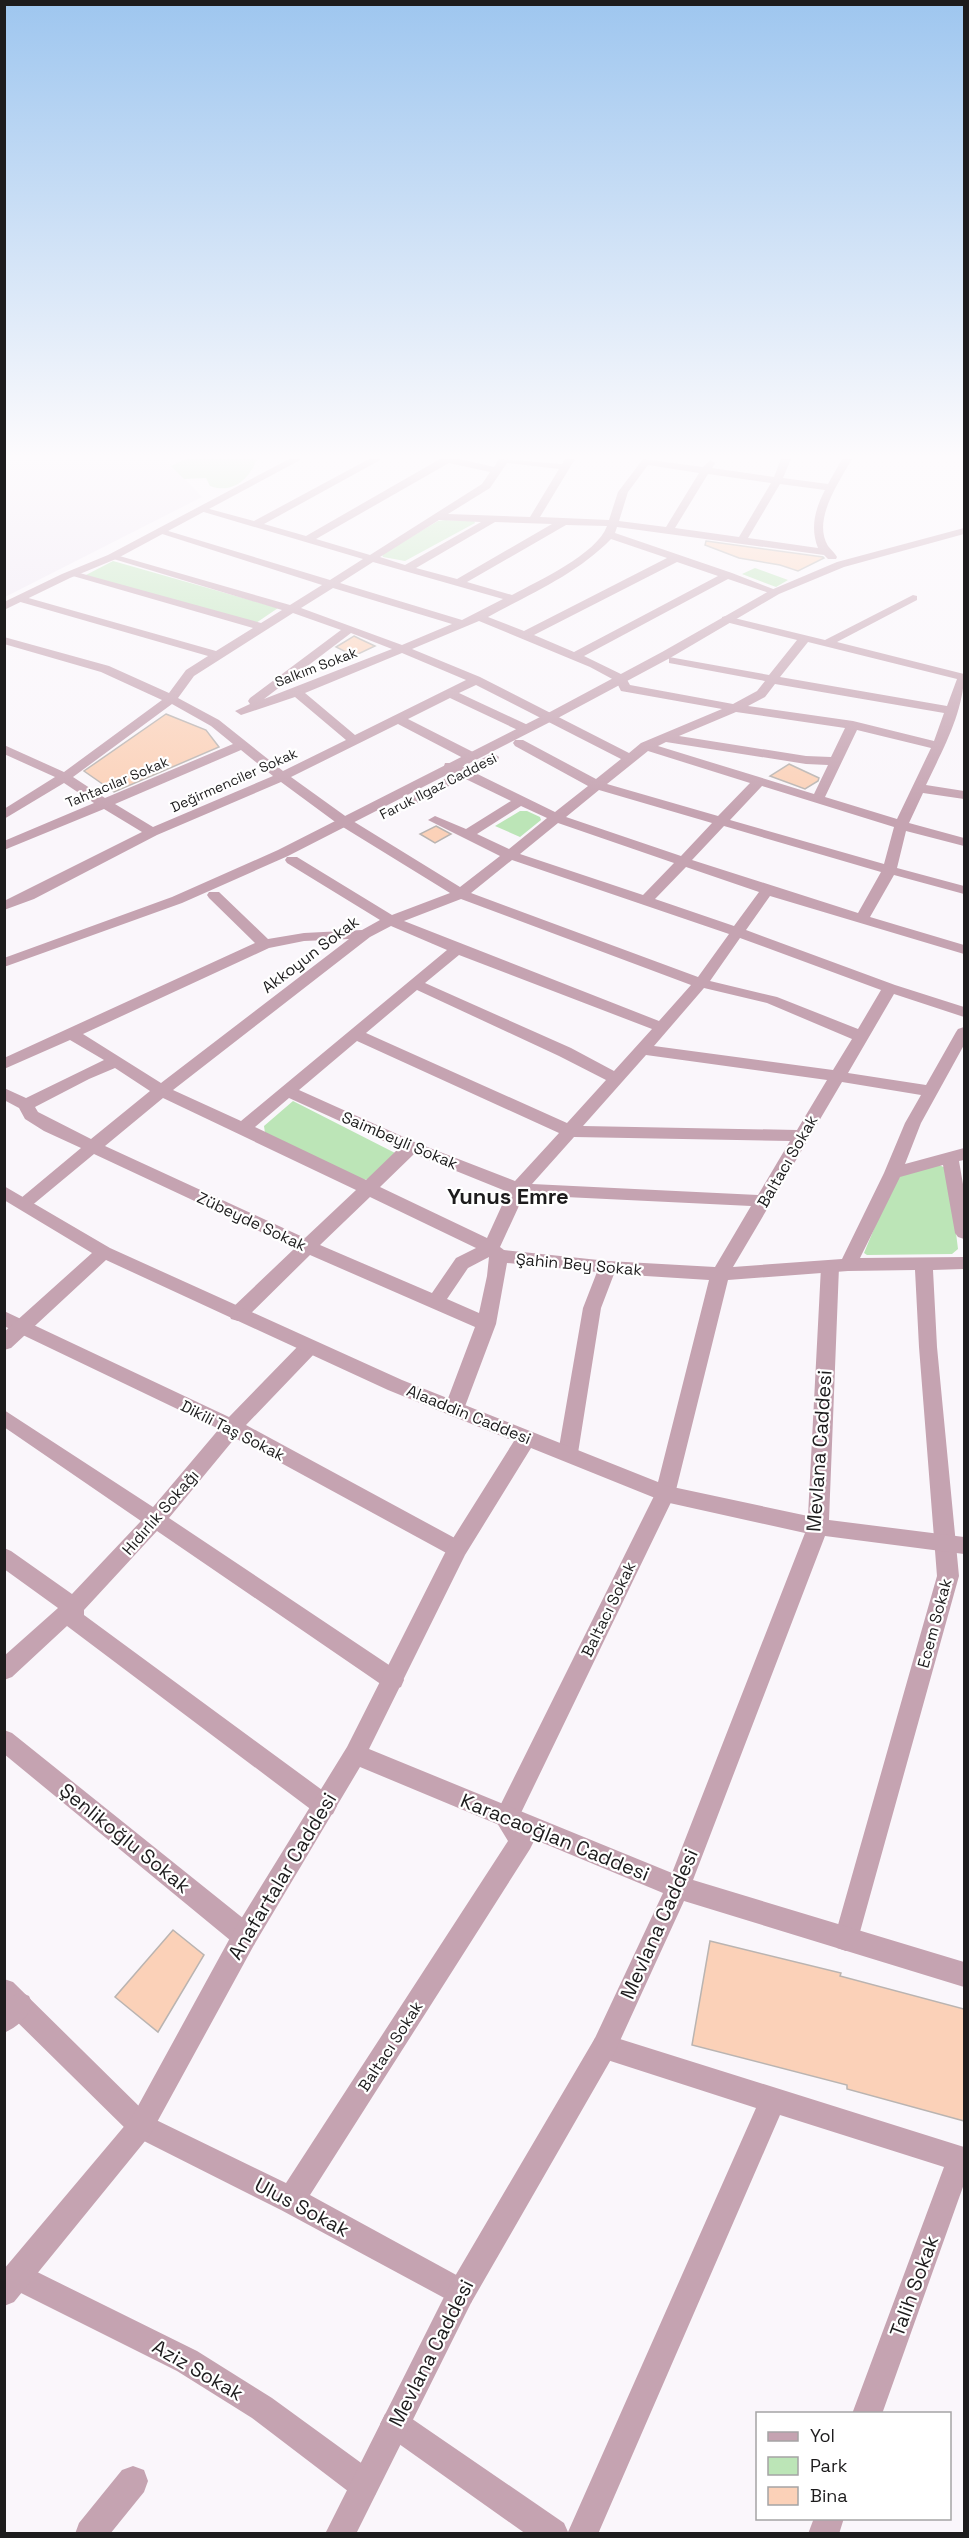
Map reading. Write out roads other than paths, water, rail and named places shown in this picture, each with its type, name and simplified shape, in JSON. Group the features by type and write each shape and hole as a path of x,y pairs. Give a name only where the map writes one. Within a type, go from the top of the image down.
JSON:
{"street":[{"path":"4,607 65,577"},
{"path":"84,577 263,627"},
{"path":"183,577 292,609 476,680 556,718 630,759"},
{"path":"314,577 463,624"},
{"path":"4,815 65,777 171,699 190,672 342,577"},
{"path":"439,577 514,599"},
{"path":"458,583 468,577"},
{"name":"Salkım Sokak","path":"240,711 297,692 463,624 553,577"},
{"path":"524,636 638,577"},
{"path":"575,656 723,577"},
{"path":"735,577 775,592"},
{"name":"Faruk Ilgaz Caddesi","path":"623,683 673,660 775,592 809,577"},
{"name":"Faruk Ilgaz Caddesi","path":"4,963 177,900 464,774 519,743 556,718 623,683 732,620 822,577"},
{"path":"827,643 914,598"},
{"path":"21,599 217,655"},
{"path":"478,617 575,656 623,683 735,708 853,725 938,746"},
{"path":"732,620 964,677 938,746 901,825 890,869 862,919"},
{"path":"214,723 240,711 348,630"},
{"name":"Akkoyun Sokak","path":"24,1203 94,1148 161,1090 365,934 378,926 461,894 646,746 735,708 761,694 805,638"},
{"path":"4,640 105,669 171,699 214,723 282,777 349,825 461,894 701,983 772,1000 860,1036"},
{"path":"673,660 842,693 951,710"},
{"name":"Değirmenciler Sokak","path":"4,906 29,896 152,832 282,777 476,680"},
{"path":"297,692 354,741"},
{"path":"448,693 526,729"},
{"name":"Faruk Ilgaz Caddesi","path":"4,973 186,908 292,860 450,766 526,729 556,718"},
{"path":"398,719 471,756"},
{"path":"818,799 853,725"},
{"path":"666,738 806,760 836,761"},
{"path":"519,743 597,785 964,890"},
{"name":"Tahtacılar Sokak","path":"4,846 242,745"},
{"path":"646,746 901,825 964,842"},
{"path":"5,749 65,777 152,832"},
{"path":"450,766 557,818 767,890 964,950"},
{"path":"646,901 681,861 759,781"},
{"path":"918,788 964,795"},
{"path":"466,835 520,801"},
{"path":"435,820 510,855 964,1012"},
{"path":"292,860 393,922 457,949 662,1027"},
{"path":"454,1408 487,1324 496,1288 495,1252 518,1189 701,983 767,890"},
{"path":"214,895 265,944"},
{"path":"4,1064 265,944 304,937 365,934"},
{"path":"243,1128 457,949"},
{"path":"415,984 565,1052 615,1078"},
{"name":"Baltacı Sokak","path":"291,2200 522,1841 506,1818 664,1494 720,1274 890,988"},
{"path":"839,1266 893,1173 913,1123 964,1032"},
{"name":"Şahin Bey Sokak","path":"70,1033 161,1090 495,1252 608,1267 720,1274 839,1266 964,1263"},
{"path":"355,1034 569,1131 802,1136"},
{"path":"641,1050 930,1091"},
{"path":"26,1105 83,1075 117,1061"},
{"name":"Saimbeyli Sokak","path":"288,1091 411,1147 518,1189 765,1201"},
{"name":"Zübeyde Sokak","path":"4,1093 26,1105 31,1115 50,1127 308,1246 487,1324"},
{"path":"238,1314 411,1147"},
{"path":"893,1173 957,1157 964,1233"},
{"name":"Alaaddin Caddesi","path":"4,1192 104,1252 309,1347 664,1494 818,1527 954,1543"},
{"path":"4,1343 104,1252"},
{"path":"436,1301 462,1263 495,1252"},
{"name":"Ecem Sokak","path":"846,1939 948,1576 954,1543 928,1347 924,1263"},
{"name":"Mevlana Caddesi","path":"340,2534 461,2293 604,2047 678,1887 818,1527 839,1266"},
{"path":"568,1453 592,1308 608,1267"},
{"name":"Dikili Taş Sokak","path":"4,1318 232,1427 457,1549"},
{"name":"Hıdırlık Sokağı","path":"4,1670 72,1607 155,1520 232,1427 309,1347"},
{"path":"4,1417 393,1680"},
{"name":"Anafartalar Caddesi","path":"12,2284 141,2126 245,1936 355,1754 457,1549 526,1437"},
{"path":"4,1557 72,1607 73,1619 324,1806"},
{"name":"Şenlikoğlu Sokak","path":"4,1740 245,1936"},
{"name":"Karacaoğlan Caddesi","path":"355,1754 678,1887 964,1975"},
{"name":"Ulus Sokak","path":"10,2005 141,2126 291,2200 461,2293"},
{"path":"604,2047 962,2159"},
{"path":"582,2534 774,2100"},
{"name":"Talih Sokak","path":"868,2412 962,2159"},
{"name":"Aziz Sokak","path":"12,2284 187,2361 262,2408 364,2484"},
{"path":"395,2424 553,2534"},
{"path":"90,2534 133,2481"}],"district":[{"name":"Yunus Emre","path":"508,1196"}]}
